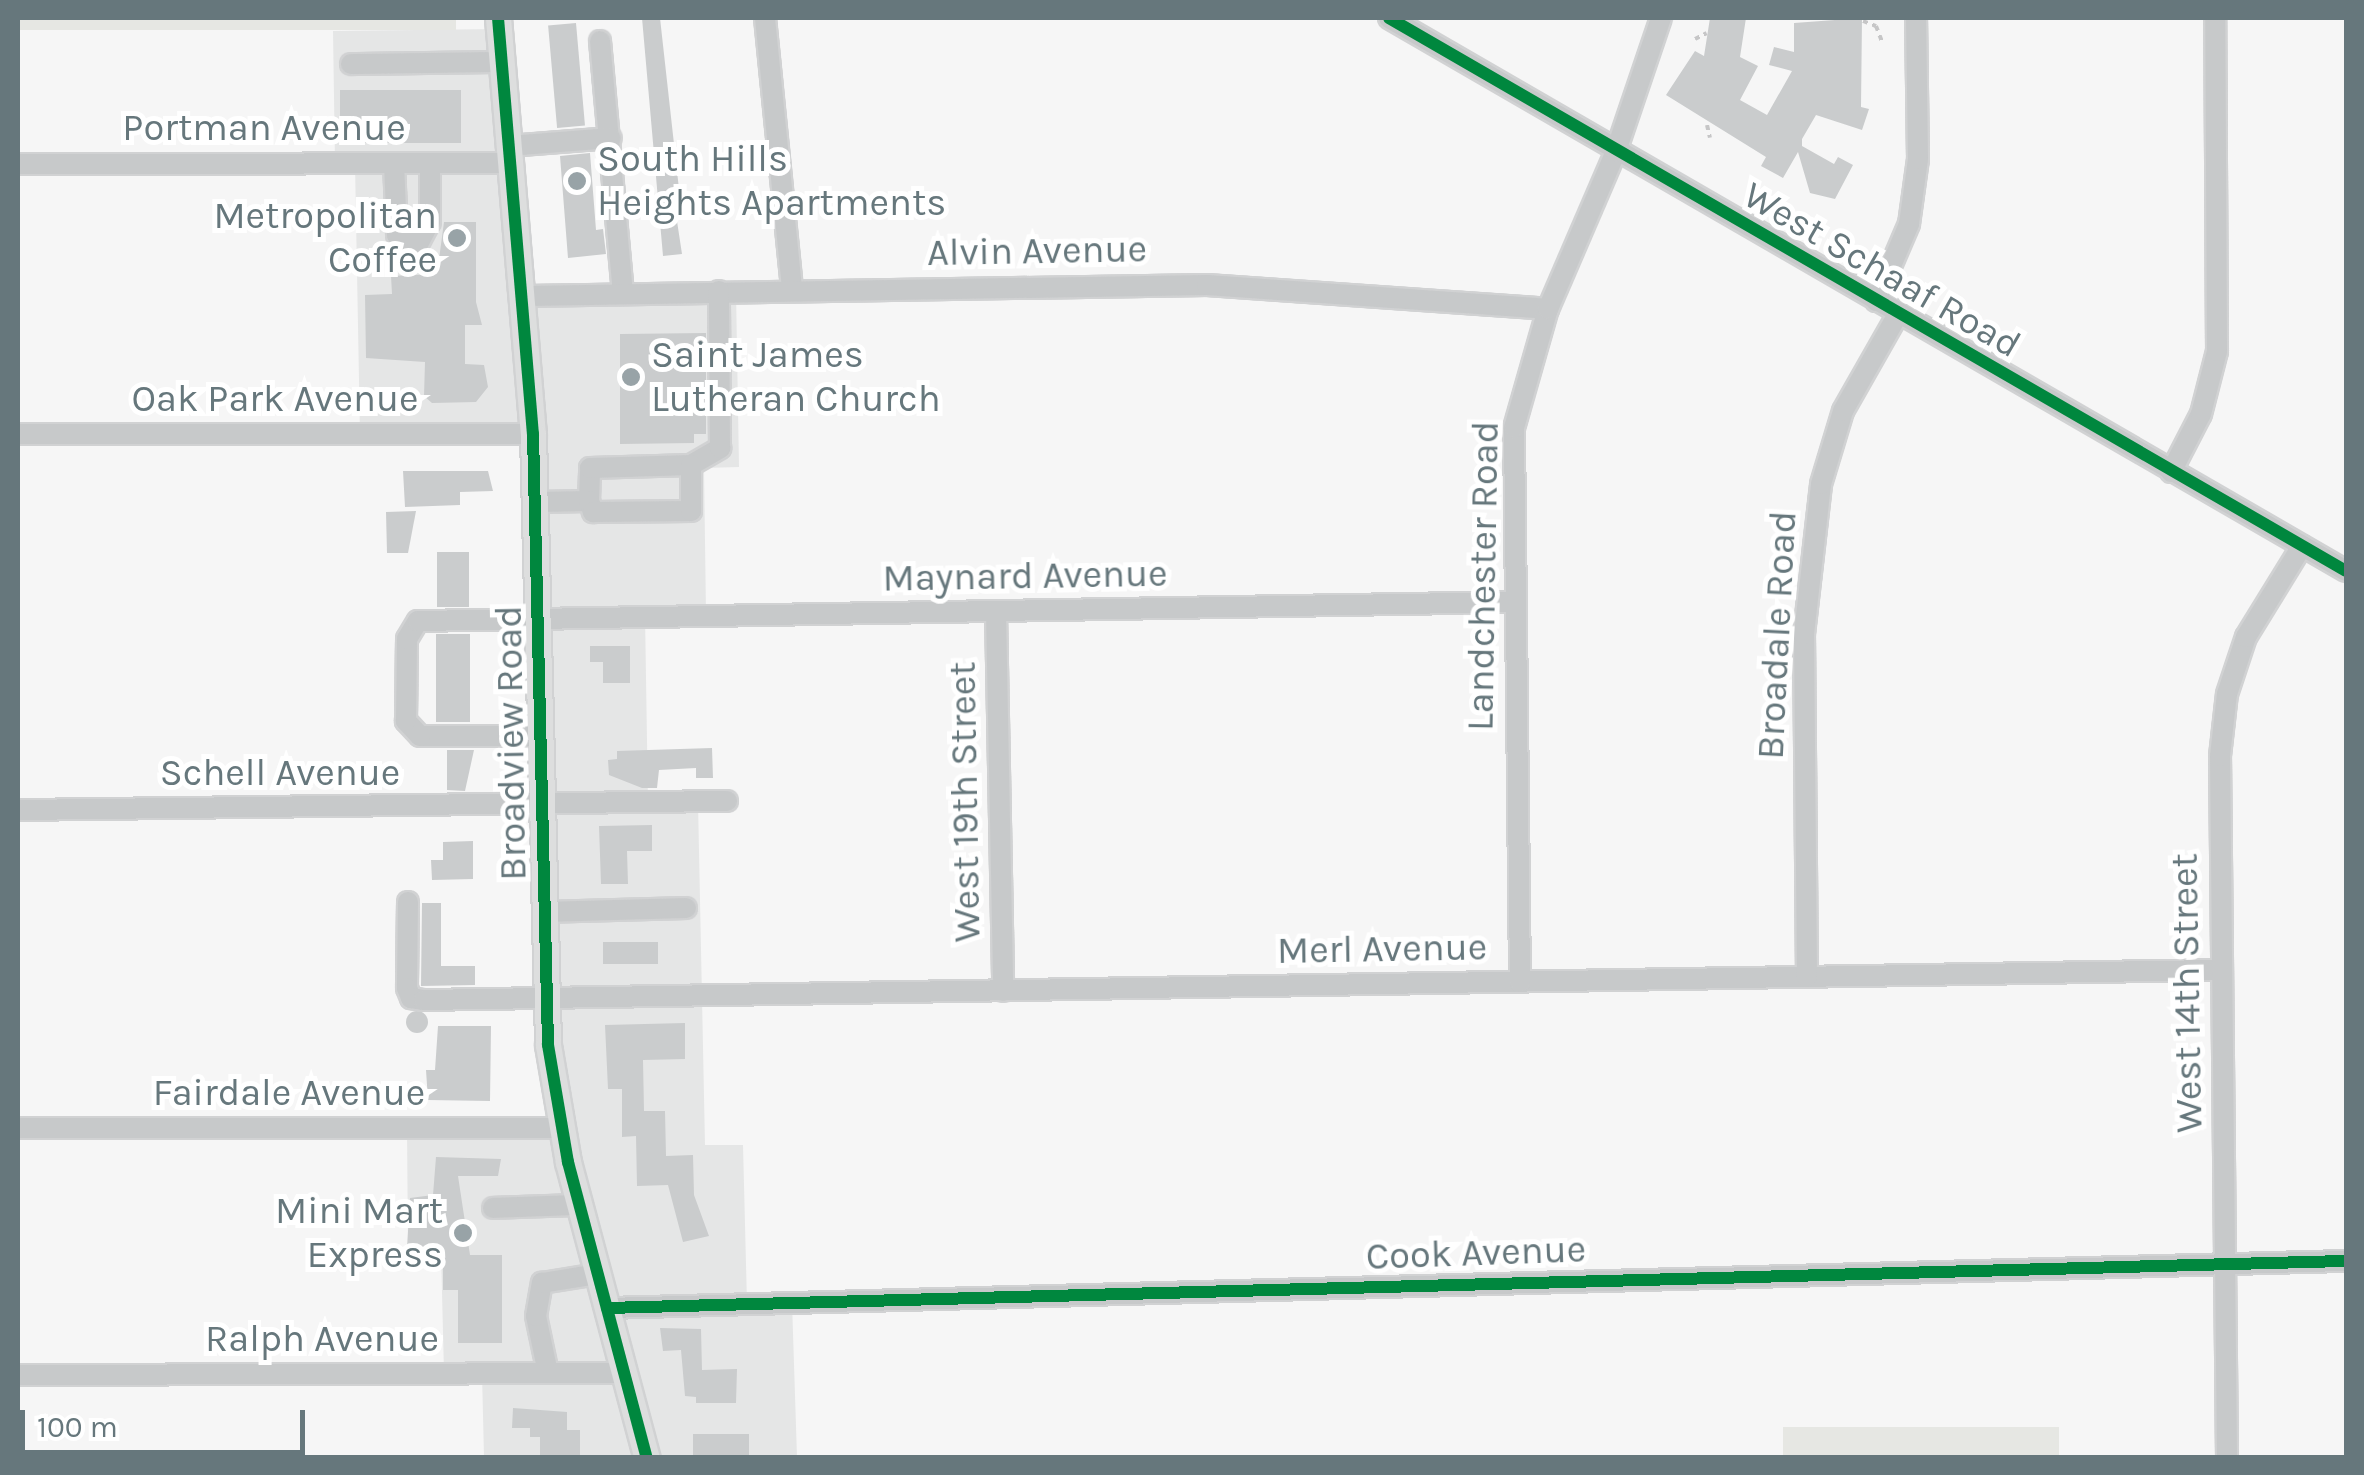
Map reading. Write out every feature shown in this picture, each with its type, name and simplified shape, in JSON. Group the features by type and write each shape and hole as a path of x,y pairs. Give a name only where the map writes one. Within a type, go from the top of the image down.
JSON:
{"main road":[{"name":"Broadview Road","path":"498,18 526,296 534,434 545,994 560,1128 647,1458"}],"street":[{"path":"765,18 792,289"},
{"name":"West Schaaf Road","path":"1389,18 2346,571"},
{"name":"Landchester Road","path":"1520,982 1512,602 1514,428 1548,309 1616,150 1660,18"},
{"path":"1876,301 1909,224 1918,159 1916,18"},
{"path":"2171,472 2201,414 2218,351 2214,18"},
{"path":"600,41 623,294"},
{"path":"351,64 502,62"},
{"name":"Portman Avenue","path":"18,164 430,163 510,155 611,138"},
{"path":"394,163 397,235 417,246 430,222 430,163"},
{"name":"Alvin Avenue","path":"526,296 1208,284 1548,309"},
{"path":"691,465 691,511 593,512 589,501 590,468 691,465 716,452 722,438 719,291"},
{"name":"Broadale Road","path":"1806,976 1804,634 1818,501 1843,411 1898,314"},
{"name":"Oak Park Avenue","path":"18,434 534,434"},
{"path":"536,502 589,501"},
{"name":"West 14th Street","path":"2227,1458 2220,756 2228,694 2246,637 2302,546"},
{"name":"Maynard Avenue","path":"542,736 420,736 406,721 407,639 418,621 540,614 996,612 1512,602"},
{"name":"West 19th Street","path":"996,612 1003,991"},
{"name":"Schell Avenue","path":"18,810 543,808 727,802"},
{"name":"Merl Avenue","path":"408,902 411,998 2220,970"},
{"path":"544,912 686,908"},
{"name":"Fairdale Avenue","path":"18,1128 560,1128"},
{"path":"493,1208 580,1206"},
{"name":"Cook Avenue","path":"607,1308 2346,1261"},
{"path":"548,1373 536,1316 542,1283 598,1274"},
{"name":"Ralph Avenue","path":"18,1374 626,1373"}],"path":[{"path":"1864,21 1876,26 1884,44"},
{"path":"1695,39 1707,33"},
{"path":"1707,125 1710,138"}],"shaded area":[{"path":"18,18 456,18 456,30 18,30"},
{"path":"499,29 527,296 736,291 739,467 704,468 706,614 645,614 648,803 698,802 705,1145 743,1145 747,1303 792,1302 797,1457 484,1457 482,1374 444,1373 441,1252 408,1250 407,1128 559,1128 533,435 360,434 355,164 335,163 333,31"},
{"path":"1783,1427 2059,1427 2059,1457 1783,1457"}],"building":[{"path":"642,18 660,18 681,207 675,208 682,254 663,256"},
{"path":"1710,18 1746,18 1740,57 1758,66 1740,100 1767,115 1792,71 1769,65 1774,47 1794,52 1794,23 1862,18 1861,107 1869,109 1862,130 1816,115 1802,139 1802,146 1834,164 1838,157 1853,165 1835,199 1810,193 1798,152 1783,178 1761,166 1766,157 1666,95 1695,51 1704,56"},
{"path":"576,23 585,126 557,128 548,25"},
{"path":"340,90 461,90 461,143 340,143"},
{"path":"590,153 596,230 603,229 606,254 568,258 560,156"},
{"path":"444,222 476,222 476,302 482,325 465,325 465,364 484,365 488,387 476,402 432,403 424,396 425,362 366,358 365,295 392,294 391,276 437,274"},
{"path":"706,333 706,434 694,434 694,443 620,444 620,334"},
{"path":"403,471 488,471 493,491 460,492 460,505 405,507"},
{"path":"416,511 408,553 387,553 386,512"},
{"path":"437,552 469,552 469,607 437,607"},
{"path":"436,634 470,634 470,722 436,722"},
{"path":"590,646 630,646 630,683 603,683 603,662 590,662"},
{"path":"712,748 713,778 696,778 696,768 659,770 657,788 642,788 609,775 608,760 617,759 617,751"},
{"path":"447,750 474,750 465,791 447,790"},
{"path":"652,825 652,851 627,851 628,884 601,884 599,826"},
{"path":"473,841 473,879 432,880 431,860 443,860 443,842"},
{"path":"422,903 441,903 441,966 475,966 475,985 421,986"},
{"path":"603,942 658,942 658,964 603,964"},
{"path":"417,1011 428,1022 417,1033 406,1022"},
{"path":"685,1023 685,1059 643,1060 644,1111 665,1111 666,1156 693,1155 694,1195 709,1236 683,1242 668,1185 637,1186 636,1136 622,1137 622,1089 608,1089 605,1025"},
{"path":"438,1026 491,1026 490,1101 428,1100 426,1070 435,1070"},
{"path":"436,1157 501,1159 498,1176 458,1176 470,1255 502,1255 502,1343 458,1343 458,1290 443,1290 443,1247 407,1248 410,1198 433,1195"},
{"path":"660,1328 701,1329 702,1370 737,1369 736,1403 696,1403 696,1397 685,1396 681,1350 663,1351"},
{"path":"513,1408 567,1412 567,1430 580,1430 580,1458 540,1458 540,1437 530,1437 530,1428 512,1428"},
{"path":"693,1434 749,1434 749,1456 693,1456"}],"cycle path":[{"path":"498,18 533,434 548,1045 568,1162 647,1458"},
{"path":"1389,18 2346,571"},
{"path":"607,1308 2346,1261"}],"place":[{"name":"South Hills Heights Apartments","path":"577,181"},
{"name":"Metropolitan Coffee","path":"457,238"},
{"name":"Saint James Lutheran Church","path":"631,377"},
{"name":"Mini Mart Express","path":"463,1233"}]}
